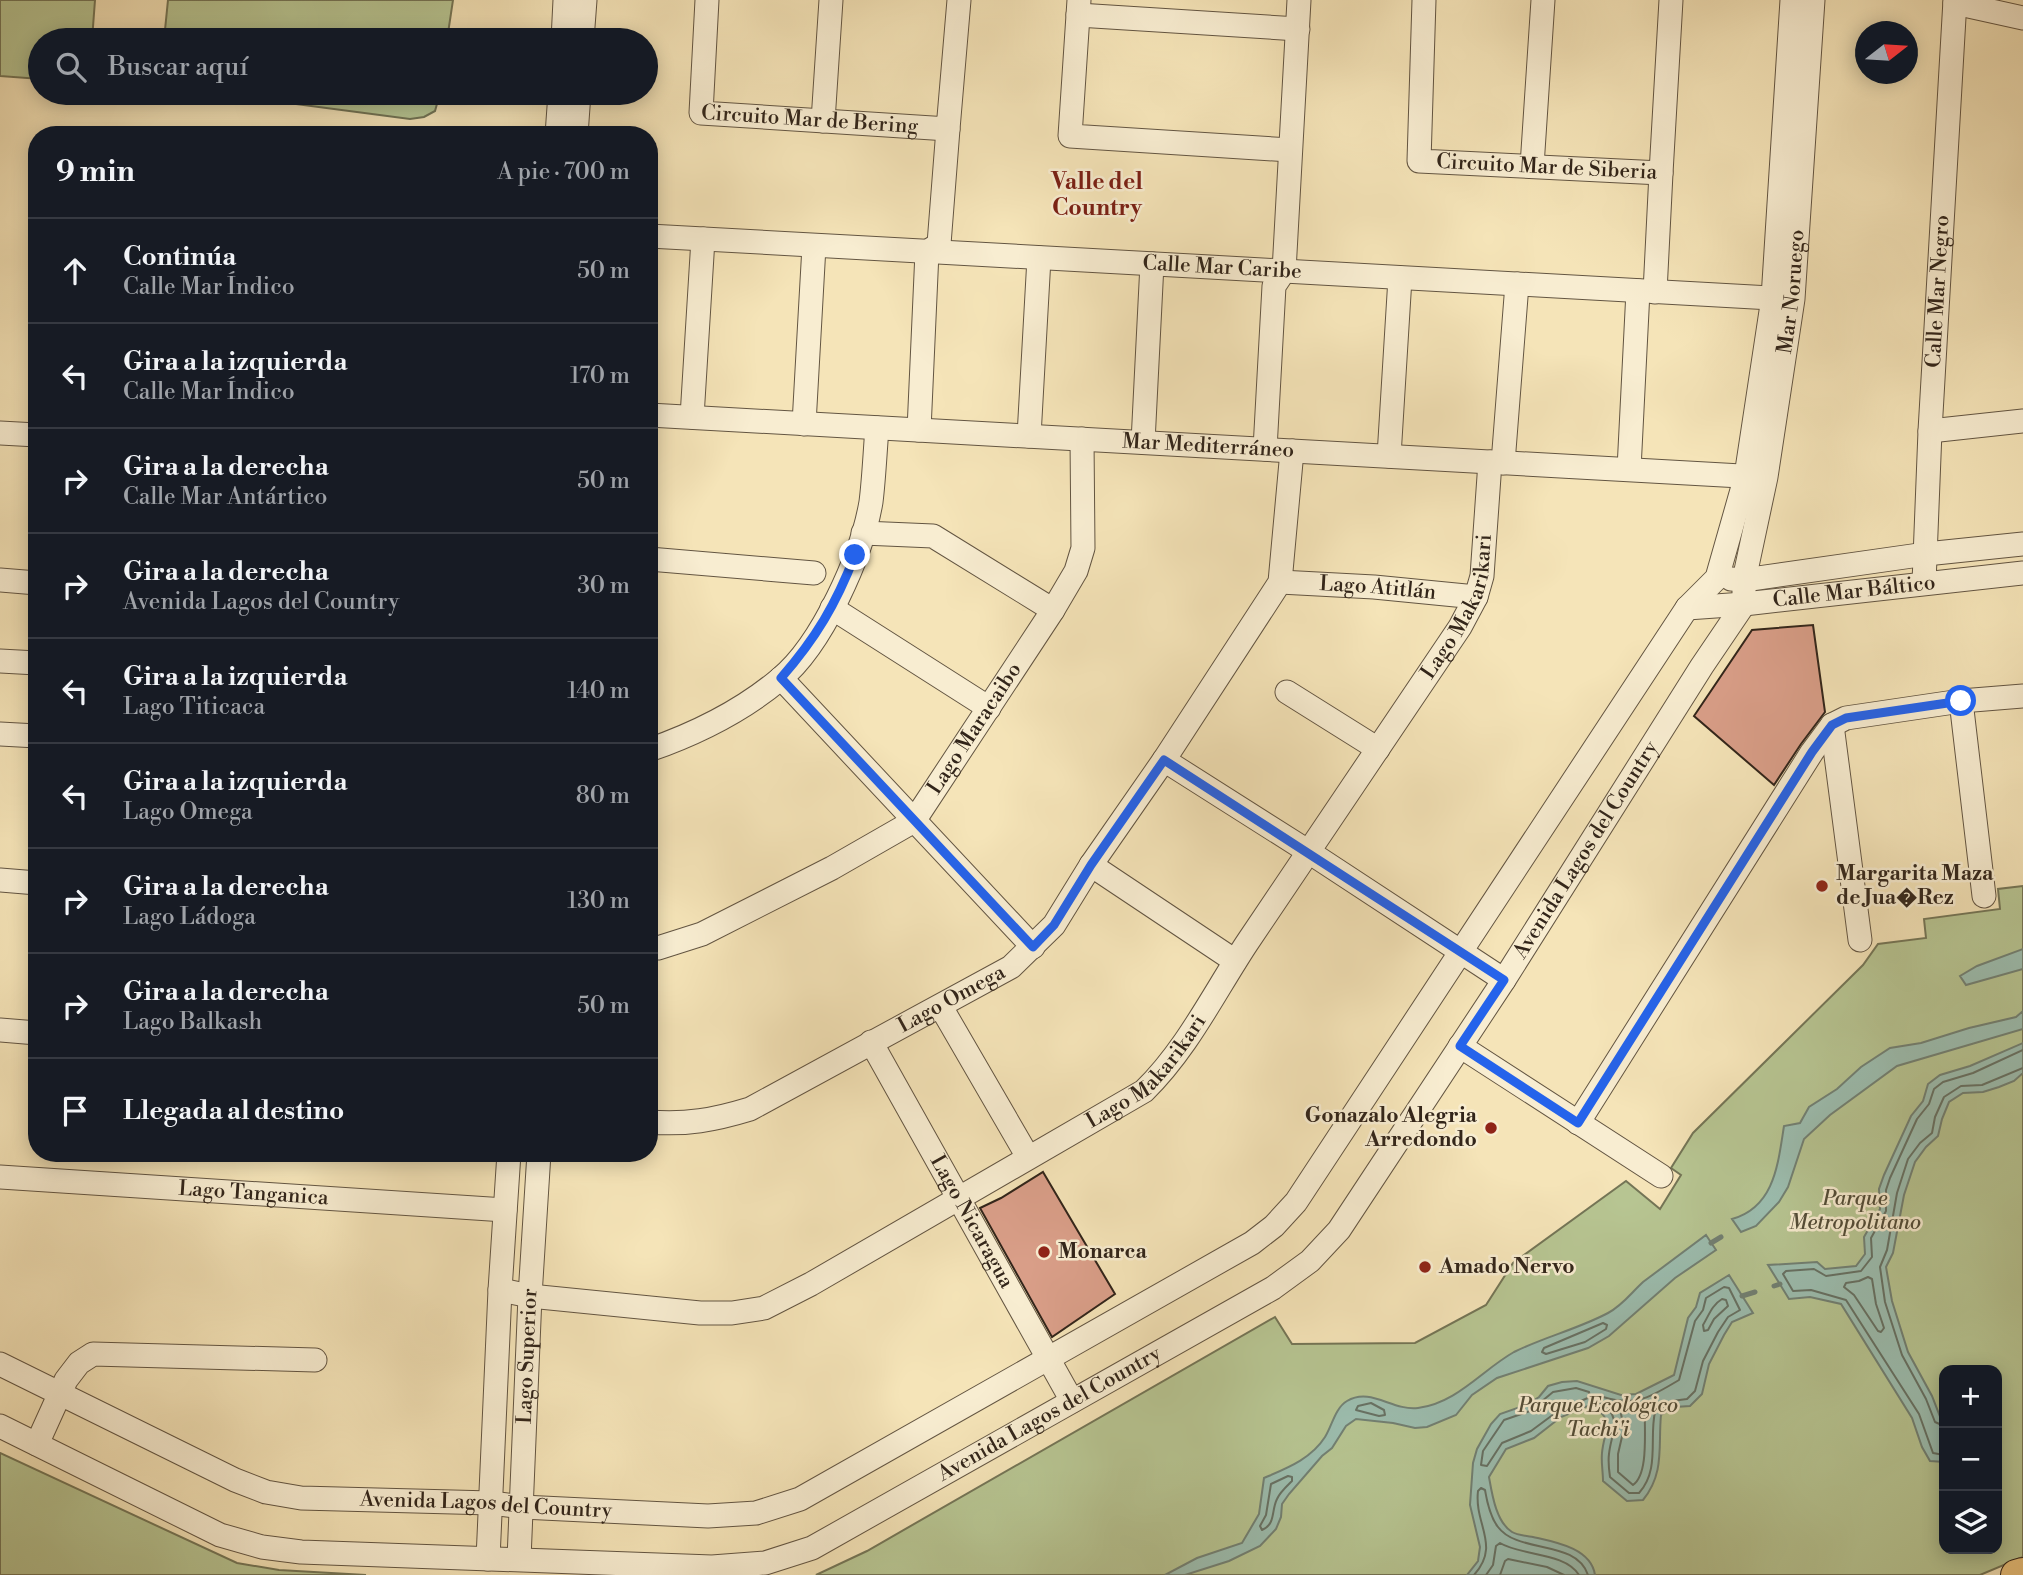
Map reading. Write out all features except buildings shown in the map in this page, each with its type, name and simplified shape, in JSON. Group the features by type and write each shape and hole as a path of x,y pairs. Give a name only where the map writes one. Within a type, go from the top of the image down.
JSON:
{"main road":[{"path":"2016,1575 2023,1573"}],"street":[{"path":"564,28 565,0"},
{"path":"583,28 584,0"},
{"name":"Circuito Mar de Bering","path":"707,0 701,113 948,129"},
{"path":"822,121 831,0"},
{"name":"Circuito Mar de Bering","path":"927,252 939,244 959,0"},
{"path":"1265,449 1274,286 1284,271 1299,0"},
{"name":"Circuito Mar de Siberia","path":"1424,0 1419,161 1661,173 1671,0"},
{"path":"1537,166 1543,0"},
{"path":"1537,166 1557,0"},
{"name":"Mar Noruego","path":"1783,299 1792,0"},
{"name":"Mar Noruego","path":"1744,580 1756,477 1783,299 1813,0"},
{"path":"1955,2 2023,18"},
{"name":"Calle Mar Negro","path":"1924,583 1930,431 1955,2"},
{"path":"1290,150 1070,136 1079,7 1297,29"},
{"path":"558,126 559,105"},
{"path":"577,126 578,105"},
{"path":"1629,469 1646,291 1661,173"},
{"name":"Calle Mar Caribe","path":"658,236 1783,299"},
{"path":"692,417 703,239"},
{"path":"804,424 814,246"},
{"path":"919,430 927,252"},
{"path":"1029,436 1039,258"},
{"path":"1143,442 1152,264"},
{"path":"1389,456 1400,278"},
{"name":"Lago Makarikari","path":"500,1290 530,1296 700,1313 732,1313 764,1308 811,1284 1144,1091 1163,1073 1235,961 1460,627 1476,597 1482,576 1517,284"},
{"name":"Mar Mediterráneo","path":"658,415 1756,477"},
{"path":"1930,431 2023,421"},
{"path":"658,747 737,708 781,678 806,649 832,608 863,533 870,503 877,428"},
{"path":"0,433 28,435"},
{"name":"Lago Maracaibo","path":"658,948 702,934 832,868 914,821 1076,571 1083,548 1082,439"},
{"name":"Lago Omega","path":"658,1123 680,1125 722,1118 750,1109 1012,967 1054,925 1091,865 1164,760 1280,582 1292,451"},
{"name":"Mar Noruego","path":"1717,578 1756,477"},
{"path":"863,533 933,536 1053,610"},
{"name":"Calle Mar Báltico","path":"1717,578 1744,580 1926,554 2023,544"},
{"path":"658,560 814,573"},
{"name":"Calle Mar Báltico","path":"1687,608 2023,573"},
{"name":"Avenida Lagos del Country","path":"0,1364 235,1480 266,1492 301,1498 491,1503 522,1507 708,1516 756,1513 800,1499 1252,1243 1274,1226 1296,1202 1687,608 1717,578"},
{"path":"0,580 28,582"},
{"path":"1744,580 1744,604"},
{"name":"Lago Atitlán","path":"1280,582 1374,587 1476,597"},
{"name":"Avenida Lagos del Country","path":"0,1426 220,1535 262,1546 301,1552 712,1567 765,1563 813,1548 1273,1288 1310,1261 1339,1230 1504,980 1744,604"},
{"path":"832,608 989,708"},
{"path":"0,661 28,663"},
{"path":"781,678 1033,947"},
{"path":"1287,692 1378,749"},
{"path":"1578,1123 1812,752 1832,725 1846,718 1961,701 2023,696"},
{"path":"1961,701 1984,896"},
{"path":"1832,725 1860,940"},
{"path":"0,734 28,736"},
{"path":"1164,760 1504,980"},
{"path":"1091,865 1235,961"},
{"path":"0,880 28,882"},
{"path":"941,1007 1028,1157"},
{"path":"0,1030 28,1032"},
{"name":"Lago Nicaragua","path":"871,1042 1072,1401"},
{"path":"1460,1046 1661,1176"},
{"name":"Lago Superior","path":"488,1559 508,1162"},
{"name":"Lago Superior","path":"519,1559 537,1162"},
{"name":"Lago Tanganica","path":"0,1177 505,1210"},
{"path":"37,1444 66,1380 79,1363 93,1354 315,1360"}],"green space":[{"path":"0,0 95,0 93,28 28,28 28,78 0,76"},
{"path":"168,0 453,0 449,28 165,28"},
{"path":"303,105 437,105 435,111 424,117 410,119"},
{"path":"2023,886 2023,1557 1980,1575 816,1575 867,1551 1275,1317 1292,1344 1415,1343 1486,1305 1513,1263 1626,1181 1660,1209 1681,1175 1671,1168 1693,1133 1863,965 1878,944 1926,938 1924,919 2000,909 1998,889"},
{"path":"0,1453 237,1563 279,1570 366,1575 0,1575"}],"water":[{"path":"2023,949 2023,969 1966,985 1960,976 1977,966"},
{"path":"2023,1011 2023,1029 1897,1066 1830,1115 1804,1139 1788,1187 1779,1202 1756,1226 1741,1232 1732,1219 1757,1205 1766,1194 1776,1169 1784,1126 1800,1123 1809,1107 1890,1048 1921,1043 2016,1017"},
{"path":"2023,1043 2023,1073 2014,1081 1983,1092 1963,1093 1949,1102 1938,1136 1915,1162 1904,1195 1893,1253 1886,1267 1892,1301 1908,1352 1939,1414 1939,1462 1930,1461 1912,1418 1841,1304 1810,1297 1789,1299 1768,1265 1817,1262 1825,1269 1856,1266 1865,1254 1864,1237 1880,1209 1879,1189 1884,1175 1911,1116 1923,1101 1928,1084 1940,1075 1970,1066"},
{"path":"1706,1235 1716,1250 1675,1278 1609,1336 1588,1348 1497,1378 1472,1395 1456,1415 1427,1427 1415,1428 1356,1419 1346,1426 1332,1448 1289,1494 1282,1504 1276,1529 1260,1546 1229,1561 1185,1575 1165,1575 1197,1558 1242,1543 1259,1514 1264,1478 1298,1462 1313,1451 1325,1437 1339,1408 1347,1401 1365,1397 1418,1408 1445,1400 1514,1352 1613,1310 1643,1282"},
{"path":"1729,1275 1753,1313 1732,1322 1709,1364 1702,1394 1690,1406 1675,1407 1661,1415 1658,1469 1643,1500 1627,1501 1603,1481 1602,1456 1606,1420 1604,1415 1590,1405 1561,1417 1534,1438 1506,1449 1489,1477 1502,1522 1512,1532 1551,1541 1579,1552 1587,1558 1595,1575 1467,1575 1478,1561 1480,1547 1470,1505 1473,1463 1477,1449 1491,1424 1500,1414 1526,1405 1539,1397 1548,1386 1562,1382 1577,1381 1621,1395 1636,1394 1674,1375 1688,1318 1696,1307 1700,1293"}],"waterway":[{"path":"1711,1243 1721,1237"},
{"path":"1774,1286 1780,1284"},
{"path":"1742,1296 1755,1292"}],"place":[{"name":"Margarita Maza de Jua�Rez","path":"1822,886"},
{"name":"Gonazalo Alegria Arredondo","path":"1491,1128"},
{"name":"Monarca","path":"1044,1252"},
{"name":"Amado Nervo","path":"1425,1267"}],"district":[{"name":"Valle del Country","path":"1097,195"}],"route":[{"path":"855,555 837,600 806,649 781,678 1033,947 1054,925 1091,865 1164,760 1504,980 1460,1046 1578,1123 1812,752 1832,725 1846,718 1961,701"}],"park label":[{"name":"Parque Metropolitano","path":"1855,1211"},
{"name":"Parque Ecológico Tachi'i","path":"1598,1418"}]}
